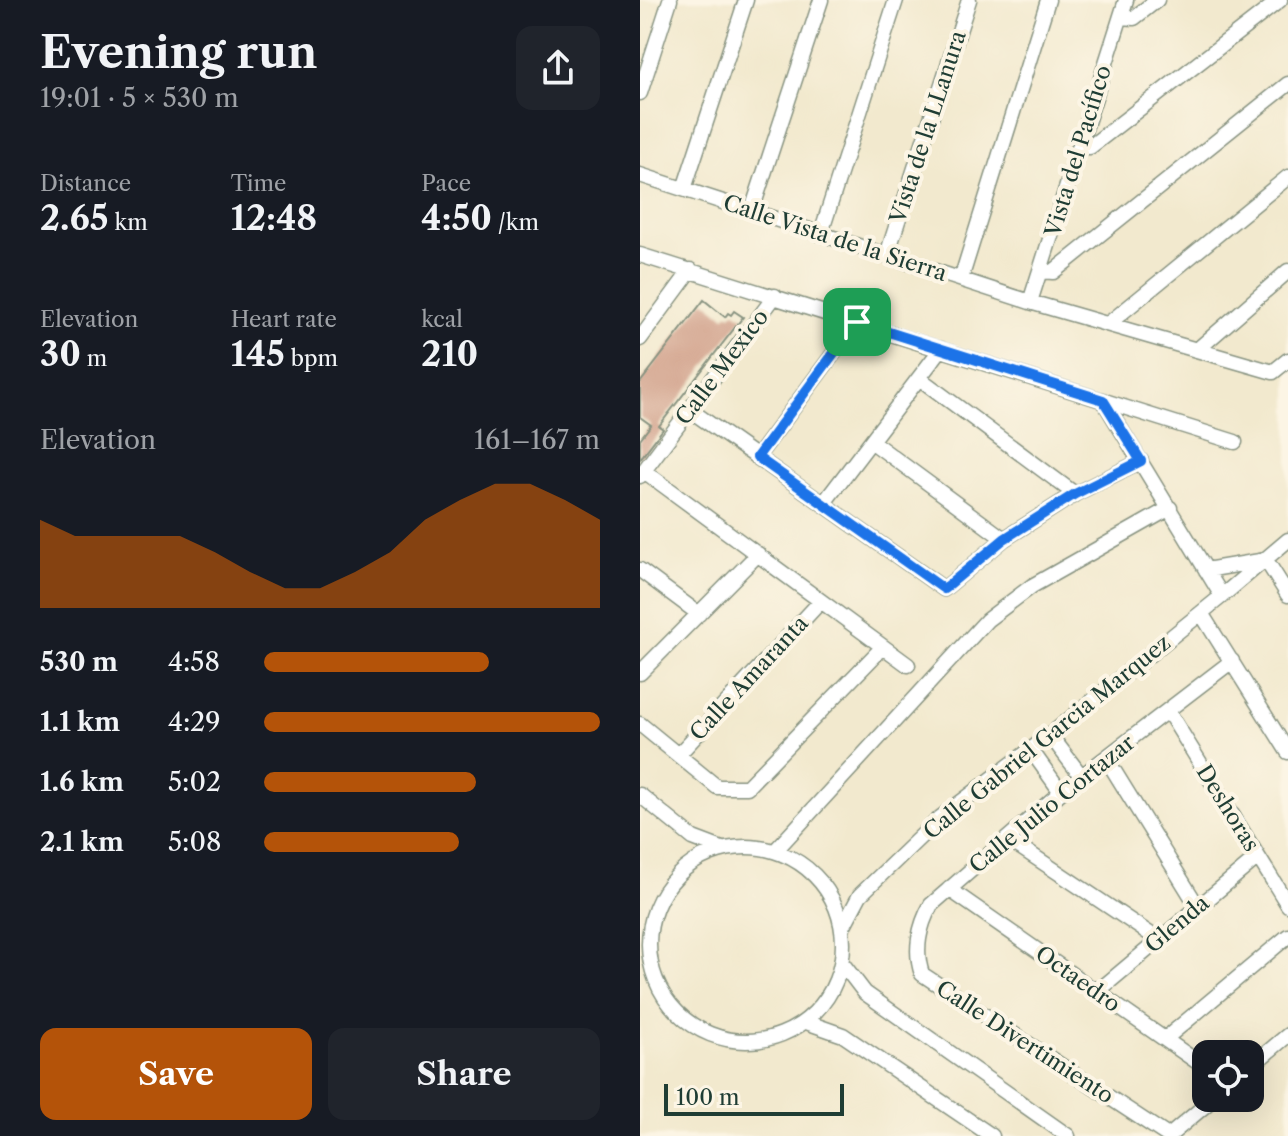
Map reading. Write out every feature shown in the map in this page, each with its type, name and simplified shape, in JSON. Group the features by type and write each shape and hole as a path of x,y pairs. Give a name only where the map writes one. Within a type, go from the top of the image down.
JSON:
{"street":[{"path":"640,93 670,0"},
{"path":"684,189 746,0"},
{"path":"752,210 821,0"},
{"path":"821,233 896,0"},
{"name":"Vista de la LLanura","path":"887,255 969,0"},
{"path":"961,279 1048,0"},
{"name":"Vista del Pacífico","path":"1030,302 1126,0"},
{"path":"1121,17 1134,18 1157,0"},
{"path":"1079,147 1090,147 1280,0"},
{"path":"1040,271 1053,272 1288,84"},
{"name":"Calle Vista de la Sierra","path":"640,175 1030,302 1273,372 1288,360"},
{"path":"1108,324 1288,177"},
{"path":"640,255 1235,442"},
{"path":"640,339 691,270"},
{"path":"1197,350 1288,271"},
{"name":"Calle Mexico","path":"642,474 775,296"},
{"path":"757,457 857,322"},
{"path":"823,504 941,349"},
{"path":"919,378 1075,494"},
{"path":"1103,400 1222,596"},
{"path":"690,410 944,589 1004,539 1075,494 1141,461"},
{"path":"871,441 1004,539"},
{"path":"642,474 758,554 908,665"},
{"path":"775,851 987,620 1032,586 1170,508"},
{"name":"Calle Gabriel Garcia Marquez","path":"843,927 860,895 940,818 1050,735 1288,540"},
{"path":"640,673 758,554"},
{"path":"1206,570 1266,560 1288,595"},
{"path":"640,570 699,614"},
{"name":"Calle Amaranta","path":"678,755 821,601"},
{"path":"1201,613 1288,752"},
{"path":"640,724 717,787 747,787 883,647"},
{"name":"Calle Julio Cortazar","path":"922,974 917,958 922,920 931,905 1061,792 1232,661"},
{"name":"Deshoras","path":"1168,711 1288,905"},
{"path":"1050,735 1082,777"},
{"path":"1031,750 1061,792"},
{"path":"1106,758 1198,907"},
{"path":"640,795 693,838 722,849"},
{"path":"1008,839 1159,940"},
{"path":"749,846 775,851 799,862 820,880 835,902 843,927 844,954 838,980 825,1003 806,1022 783,1035 757,1041 730,1041 705,1032 682,1018 665,998 653,974 644,941 661,896 677,875 698,859 722,849 749,846"},
{"name":"Glenda","path":"1097,992 1258,857"},
{"name":"Octaedro","path":"949,889 1192,1058"},
{"path":"1165,1039 1288,936"},
{"path":"842,963 865,993 1068,1136"},
{"name":"Calle Divertimiento","path":"922,974 1168,1136"},
{"path":"806,1022 843,1035 992,1136"},
{"path":"1264,1055 1288,1035"},
{"path":"1168,1136 1197,1112"}],"building":[{"path":"704,300 725,317 734,311 743,317 659,426 663,429 640,459 640,439 651,425 640,417 640,383"}],"route":[{"path":"857,322 1103,400 1141,461 1075,494 1004,539 944,589 757,457 857,322"}]}
